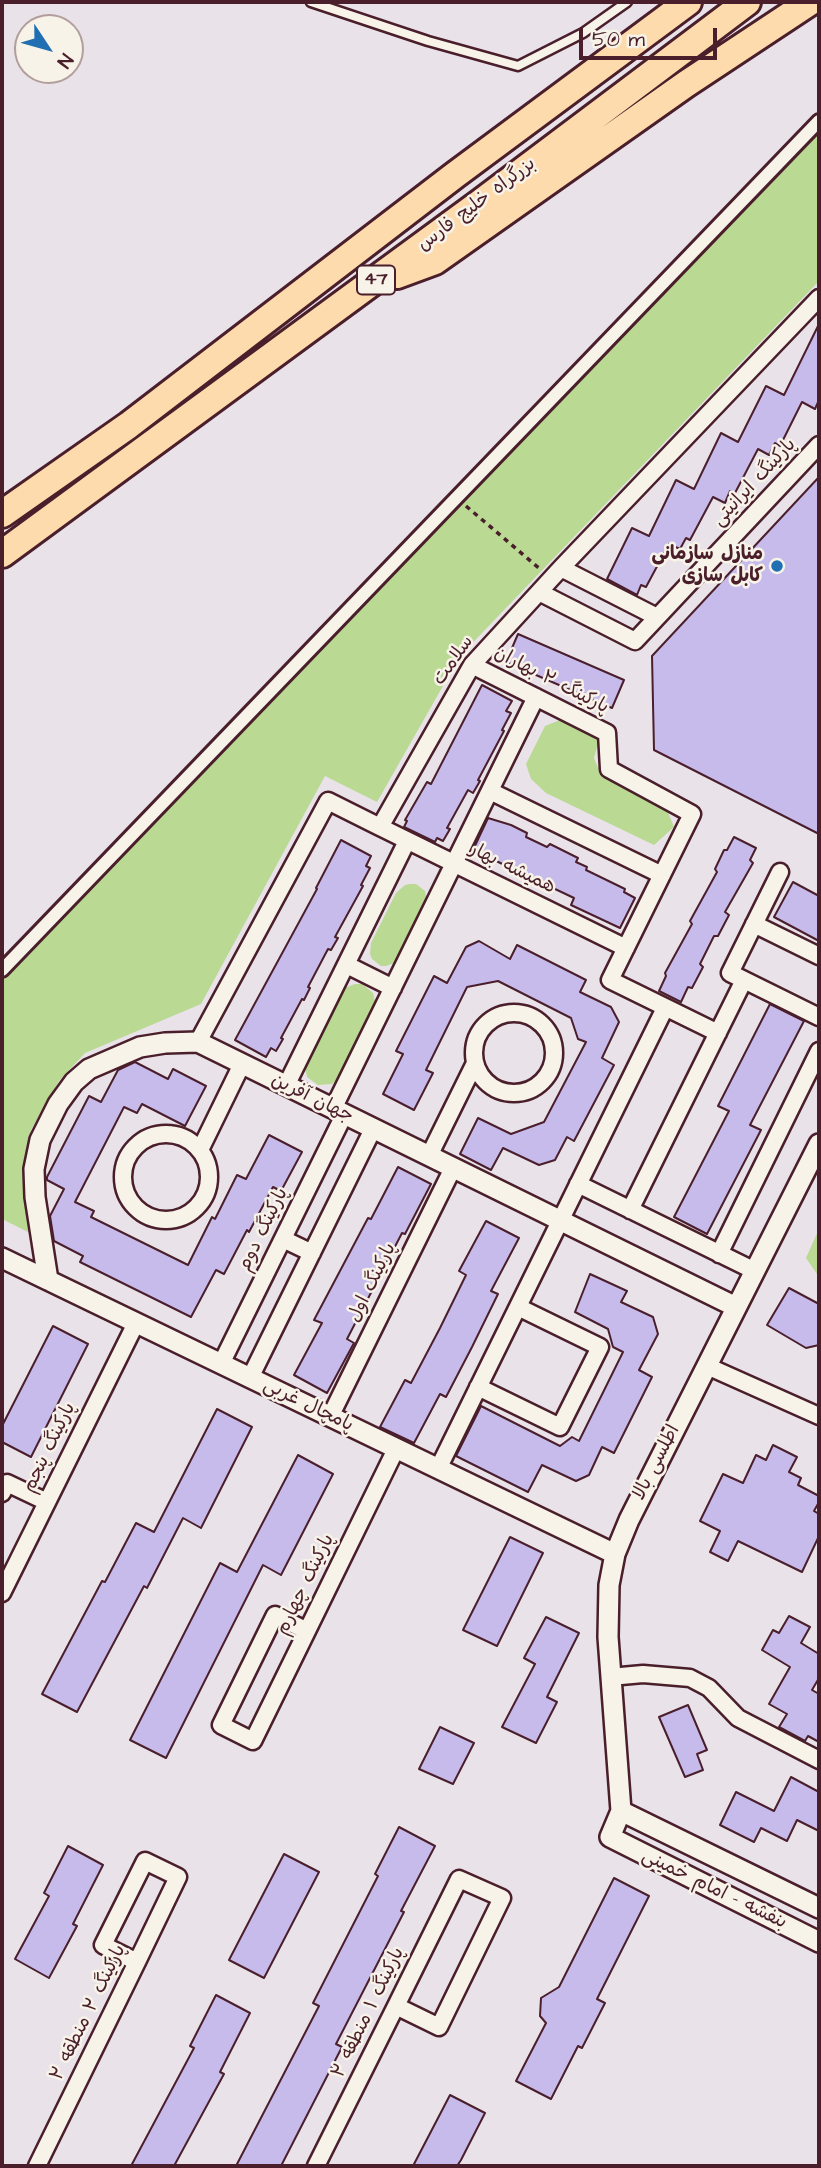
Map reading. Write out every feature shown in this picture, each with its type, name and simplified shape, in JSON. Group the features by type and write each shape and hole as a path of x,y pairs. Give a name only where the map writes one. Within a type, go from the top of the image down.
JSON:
{"highway":[{"name":"بزرگراه خلیج فارس","path":"2,514 129,425 455,175 688,2"},
{"name":"بزرگراه خلیج فارس","path":"2,554 372,284 747,2"},
{"path":"372,284 435,261 686,84 810,2"}],"street":[{"path":"2,970 819,121"},
{"name":"سلامت","path":"380,827 472,665 819,298"},
{"name":"پارکینگ ایرانیتی","path":"539,592 635,641 819,445"},
{"path":"561,568 657,617"},
{"name":"پارکینگ ۲ بهاران","path":"472,665 607,733 609,769 692,814 662,875"},
{"name":"پارکینگ دوم","path":"221,1364 283,1239 393,988 537,697"},
{"path":"490,791 662,875 610,980 718,1033"},
{"path":"198,1042 328,801 380,827"},
{"name":"همیشه بهار","path":"380,827 626,948"},
{"path":"286,1086 407,841"},
{"path":"780,872 730,973 819,1017"},
{"path":"754,924 819,956"},
{"path":"346,965 393,988"},
{"path":"630,1210 744,980"},
{"path":"438,1469 666,1007"},
{"path":"429,1156 475,1063 477,1037 484,1026 495,1017 521,1013 534,1017 552,1036 554,1063 540,1085 528,1092 501,1092 489,1086 480,1076 475,1063"},
{"name":"جهان آفرین","path":"48,1280 35,1196 34,1169 40,1140 58,1104 74,1082 89,1069 140,1047 198,1042 736,1307"},
{"path":"719,1254 819,1051"},
{"path":"200,1150 242,1064"},
{"path":"250,1378 373,1129"},
{"path":"177,1135 200,1150 209,1175 202,1200 193,1210 168,1220 142,1213 132,1204 123,1179 124,1165 139,1143 151,1136 177,1135"},
{"name":"اطلسی بالا","path":"621,1811 610,1678 609,1585 615,1554 628,1520 819,1144"},
{"name":"پارکینگ اول","path":"330,1417 453,1168"},
{"path":"578,1184 755,1271"},
{"path":"283,1239 312,1253"},
{"name":"پامچال غربی","path":"2,1258 615,1554"},
{"path":"478,1387 560,1427 566,1416 600,1347 518,1307"},
{"name":"پارکینگ پنجم","path":"2,1593 136,1323"},
{"path":"707,1366 819,1416"},
{"name":"پارکینگ چهارم","path":"307,1631 275,1615 221,1725 253,1741 307,1631 396,1449"},
{"path":"2,1493 7,1483 47,1502"},
{"path":"610,1678 643,1674 690,1678 709,1688 738,1718 819,1760"},
{"name":"بنفشه - امام خمینی","path":"819,1906 621,1811 610,1838 819,1942"},
{"name":"پارکینگ ۲ منطقه ۲","path":"37,2166 137,1962 178,1877 145,1861 103,1945 137,1962"},
{"name":"پارکینگ ۱ منطقه ۲","path":"316,2166 459,1879 502,1898 439,2027 396,2006"}],"lane":[{"path":"311,2 428,41 519,66 583,33 627,2"}],"path":[{"path":"456,498 537,566"}],"green space":[{"path":"819,112 819,281 460,656 377,802 325,776 201,1004 85,1053 59,1081 31,1130 24,1166 30,1233 2,1219 2,962"},
{"path":"560,720 599,740 594,758 601,775 667,810 674,827 654,845 546,793 531,779 526,764 545,726"},
{"path":"410,884 416,884 425,891 427,902 397,962 381,966 372,959 371,943 396,893"},
{"path":"362,984 373,993 376,1006 342,1075 332,1084 318,1085 307,1077 304,1063 342,989"},
{"path":"819,1229 819,1277 806,1258"}],"building":[{"path":"819,324 819,400 815,409 802,402 780,446 775,443 769,455 758,449 735,493 730,491 725,503 713,497 690,540 686,538 680,549 669,544 646,587 641,585 637,595 607,579 632,528 649,536 676,480 694,489 721,433 738,442 766,386 784,395"},
{"name":"منازل سازمانی کابل سازی","path":"819,477 819,834 654,750 652,656"},
{"path":"518,634 624,680 612,708 506,662"},
{"path":"482,685 512,701 506,711 511,713 473,793 468,790 447,828 450,829 443,841 437,838 435,842 404,827 407,821 405,820 427,782 431,784"},
{"path":"488,818 511,825 527,833 526,837 547,847 550,844 578,858 576,862 587,867 586,870 625,889 624,892 635,898 620,928 571,905 574,898 473,850"},
{"path":"734,837 756,848 750,860 753,863 725,912 729,915 718,936 714,936 700,964 703,967 681,1002 659,991 665,973 692,924 690,921 717,872 715,869 724,850 727,850"},
{"path":"341,840 371,856 366,866 370,868 335,937 338,938 331,950 328,949 304,1000 302,999 281,1038 283,1039 276,1051 271,1048 266,1057 235,1040"},
{"path":"793,882 819,896 819,941 774,917"},
{"path":"479,941 510,959 517,945 586,980 580,992 611,1007 619,1022 602,1058 614,1065 574,1141 567,1137 555,1160 539,1165 503,1148 491,1170 460,1154 478,1118 511,1134 544,1122 586,1042 578,1039 571,1018 498,981 467,987 426,1070 433,1073 414,1110 383,1094 403,1054 396,1051 434,976 447,983 466,947"},
{"path":"770,1004 804,1021 750,1125 761,1130 707,1234 674,1217 729,1111 718,1106"},
{"path":"135,1062 168,1079 173,1069 206,1086 185,1126 142,1104 137,1113 124,1107 75,1202 94,1211 91,1217 188,1265 237,1175 246,1179 269,1135 302,1152 281,1191 273,1187 224,1274 216,1270 191,1317 80,1262 83,1256 54,1241 50,1216 64,1189 47,1180 47,1177 89,1096 101,1102 118,1070"},
{"path":"398,1167 431,1184 405,1234 402,1233 347,1339 354,1343 327,1393 294,1375 322,1323 314,1320"},
{"path":"486,1221 519,1238 491,1291 498,1294 472,1347 446,1397 440,1394 414,1443 380,1427 405,1380 411,1383 440,1328 466,1275 459,1271"},
{"path":"590,1274 627,1291 621,1302 653,1317 658,1334 639,1370 652,1377 614,1453 602,1447 589,1475 576,1481 542,1465 528,1492 456,1456 481,1406 560,1446 572,1437 579,1441 623,1352 613,1347 608,1329 575,1312"},
{"path":"789,1288 819,1304 819,1345 806,1348 767,1325"},
{"path":"53,1326 88,1344 31,1457 2,1442 2,1426"},
{"path":"217,1409 252,1427 201,1528 183,1518 77,1712 42,1694 136,1523 154,1532"},
{"path":"773,1445 797,1457 789,1472 801,1478 798,1485 819,1496 814,1511 819,1514 819,1536 802,1572 738,1541 728,1561 710,1552 720,1531 700,1521 723,1474 743,1483 756,1455 766,1460"},
{"path":"298,1455 333,1474 281,1575 263,1565 166,1758 130,1740 220,1563 237,1572"},
{"path":"510,1537 543,1553 497,1646 463,1630"},
{"path":"789,1616 810,1627 801,1643 819,1654 819,1678 812,1690 819,1694 819,1742 808,1736 805,1741 779,1727 787,1714 769,1704 790,1667 762,1650 773,1630 779,1633"},
{"path":"546,1617 579,1633 547,1697 557,1702 536,1743 502,1727 535,1664 524,1658"},
{"path":"688,1705 707,1750 697,1754 703,1770 685,1777 659,1717"},
{"path":"440,1727 474,1743 453,1784 419,1769"},
{"path":"791,1777 819,1792 819,1831 797,1820 787,1841 761,1828 754,1842 720,1825 736,1792 774,1811"},
{"path":"399,1827 435,1846 336,2044 342,2047 281,2166 236,2166 319,2006 313,2003 378,1876 375,1874"},
{"path":"68,1846 103,1865 73,1924 77,1926 49,1978 15,1959 49,1896 44,1893"},
{"path":"284,1854 319,1872 264,1978 229,1960"},
{"path":"614,1878 649,1896 597,1999 605,2003 582,2048 578,2046 551,2099 516,2081 546,2023 540,2016 541,1998 559,1987"},
{"path":"216,1995 250,2013 220,2072 224,2074 174,2166 131,2166 194,2048 190,2046"},
{"path":"450,2095 485,2113 461,2160 457,2166 413,2166"}],"place":[{"name":"منازل سازمانی کابل سازی","path":"777,566"}]}
